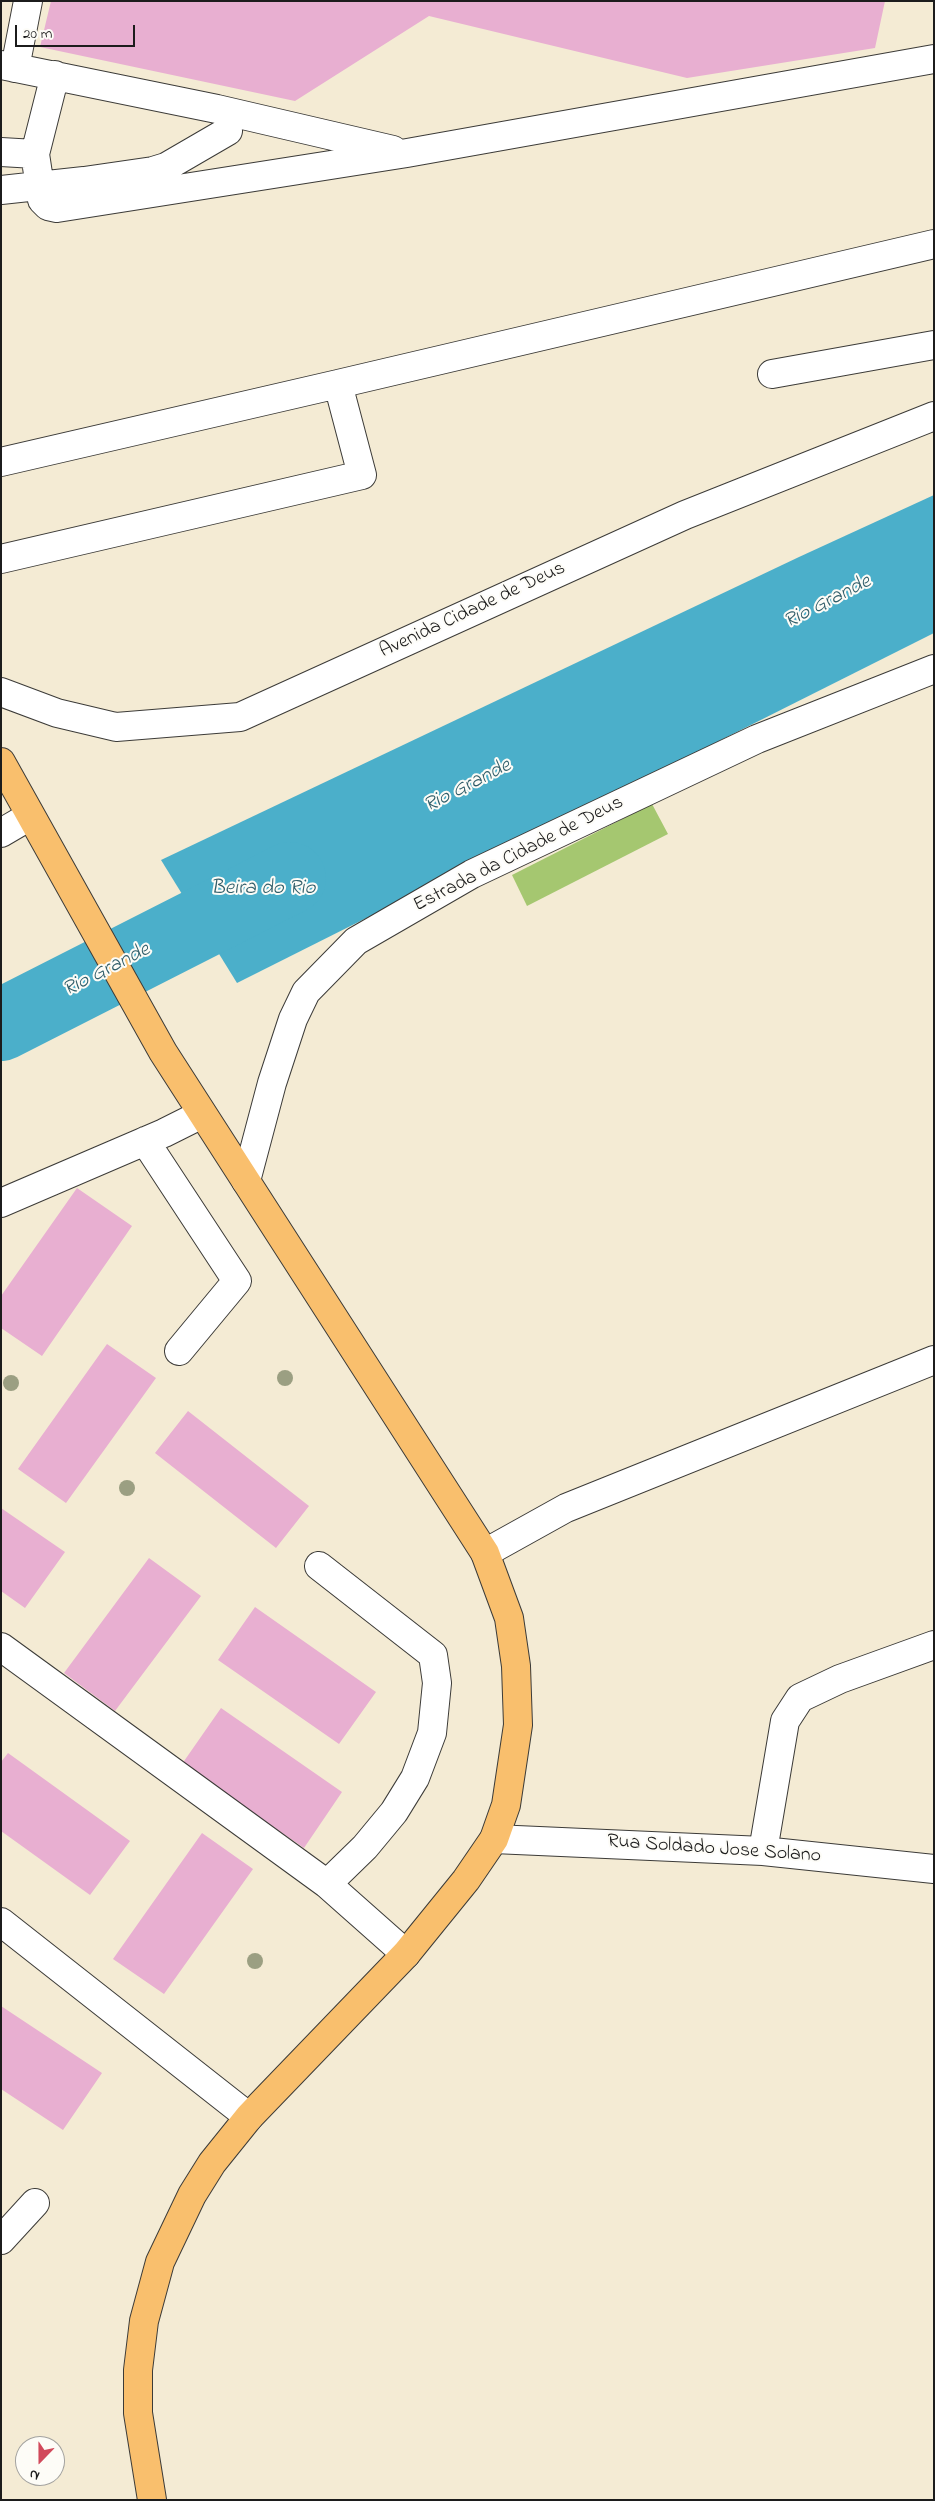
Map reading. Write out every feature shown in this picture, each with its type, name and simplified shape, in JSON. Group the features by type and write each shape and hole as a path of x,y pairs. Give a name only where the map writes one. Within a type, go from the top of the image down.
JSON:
{"main road":[{"path":"1,762 163,1052 485,1553 509,1618 516,1666 518,1725 506,1805 494,1839 466,1880 406,1954 249,2117 212,2163 192,2195 160,2262 146,2312 138,2370 138,2413 152,2500"}],"street":[{"path":"28,1 8,66 217,108 407,153"},
{"path":"55,74 35,154 42,200 48,206 57,208 407,153 934,59"},
{"path":"1,190 84,181 166,167 228,131"},
{"path":"1,152 35,154"},
{"path":"1,462 934,244"},
{"path":"772,374 934,345"},
{"path":"1,559 362,475 338,384"},
{"name":"Avenida Cidade de Deus","path":"1,692 57,713 116,727 240,717 685,514 934,416"},
{"name":"Estrada da Cidade de Deus","path":"246,1181 272,1084 293,1019 306,992 356,941 472,874 757,739 934,669"},
{"path":"1,833 30,816"},
{"path":"1,1203 155,1137 202,1114"},
{"path":"155,1137 237,1282 179,1350"},
{"path":"485,1553 566,1508 934,1360"},
{"path":"319,1566 433,1655 437,1683 432,1733 415,1778 394,1812 327,1884"},
{"path":"763,1851 785,1721 800,1698 840,1679 934,1645"},
{"path":"1,1647 327,1884 406,1954"},
{"name":"Rua Soldado Jose Solano","path":"494,1839 763,1851 934,1869"},
{"path":"1,1922 249,2117"},
{"path":"1,2240 35,2203"}],"green space":[{"path":"652,804 668,834 527,906 512,875"}],"water":[{"name":"Beira do Rio","path":"934,495 934,633 237,983 161,860 799,557"}],"building":[{"path":"51,1 885,1 875,48 687,78 429,16 295,101 40,47"},
{"path":"77,1188 132,1226 42,1356 1,1328 1,1296"},
{"path":"107,1344 156,1378 66,1503 18,1469"},
{"path":"188,1411 309,1506 276,1548 155,1453"},
{"path":"1,1508 65,1552 25,1608 1,1591"},
{"path":"149,1558 201,1596 115,1711 64,1673"},
{"path":"255,1607 376,1692 339,1744 218,1660"},
{"path":"221,1708 342,1792 304,1848 182,1764"},
{"path":"8,1753 130,1841 90,1895 1,1831 1,1762"},
{"path":"202,1833 253,1869 164,1994 113,1959"},
{"path":"1,2006 102,2073 63,2130 1,2089"}],"waterway":[{"name":"Rio Grande","path":"1,1025 290,878"}]}
